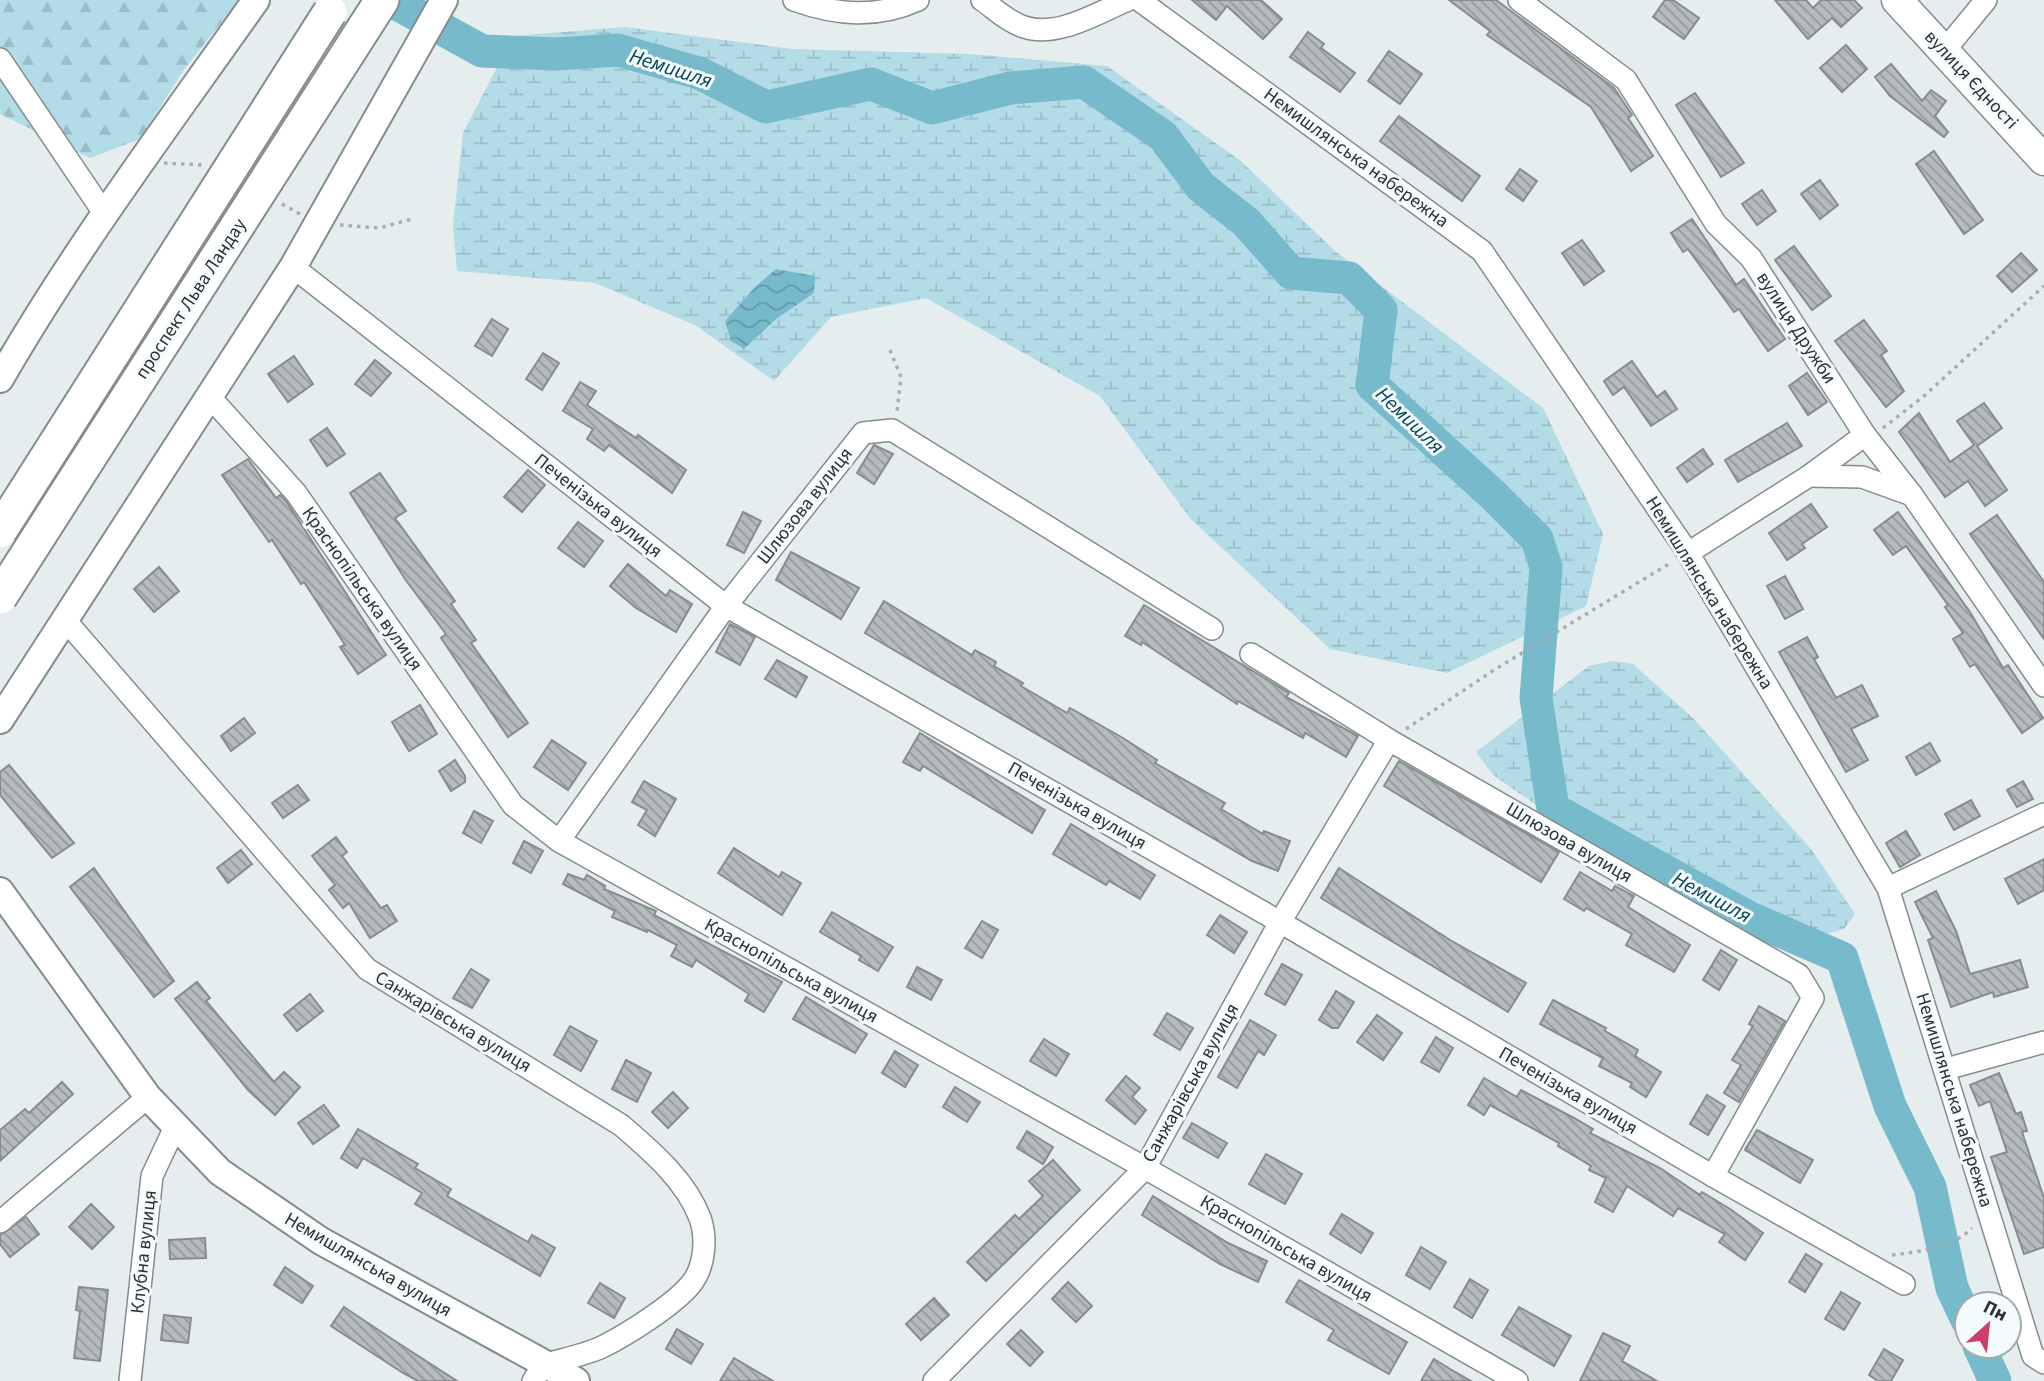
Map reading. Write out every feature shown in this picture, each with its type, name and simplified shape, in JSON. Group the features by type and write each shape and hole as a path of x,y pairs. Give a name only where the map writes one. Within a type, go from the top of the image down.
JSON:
{"main road":[{"name":"проспект Льва Ландау","path":"0,531 337,0"},
{"name":"проспект Льва Ландау","path":"0,597 382,0"},
{"name":"вулиця Єдності","path":"1898,0 2044,160"}],"street":[{"path":"0,379 40,310 104,213 256,0"},
{"path":"0,720 293,267 444,0"},
{"path":"794,0 818,8 858,15 898,9 918,0"},
{"path":"982,0 1022,27 1040,30 1057,29 1128,0"},
{"name":"Немишлянська набережна","path":"1139,0 1482,251 1688,553 1888,888 2039,1359"},
{"name":"вулиця Дружби","path":"1519,0 1626,80 1716,225 1751,258 1866,435 1912,495 2044,686"},
{"path":"1944,51 1986,0"},
{"path":"0,59 104,213"},
{"name":"Печенізька вулиця","path":"293,267 726,606 1280,922 1713,1176 1904,1284"},
{"name":"Краснопільська вулиця","path":"210,397 296,493 513,805 559,841 1145,1168 1517,1381"},
{"path":"892,430 1212,629"},
{"name":"Шлюзова вулиця","path":"559,841 726,606 863,433 892,430"},
{"path":"1688,553 1809,476 1866,435"},
{"path":"1809,476 1862,477 1912,495"},
{"name":"Санжарівська вулиця","path":"66,621 367,969 621,1125 652,1151 680,1183 700,1217 704,1243 702,1263 691,1284 645,1321 602,1347 538,1373"},
{"name":"Шлюзова вулиця","path":"1251,654 1389,740 1799,975 1812,998 1713,1176"},
{"name":"Санжарівська вулиця","path":"934,1381 1145,1168 1280,922 1389,740"},
{"path":"1888,888 2044,814"},
{"name":"Немишлянська вулиця","path":"0,891 148,1097 220,1172 321,1241 538,1373 576,1381"},
{"path":"1946,1069 2044,1042"},
{"path":"0,1222 148,1097"},
{"name":"Клубна вулиця","path":"130,1381 152,1176 175,1127"}],"path":[{"path":"318,224 379,228 412,219"},
{"path":"1866,435 1878,432 1924,396 2044,286"},
{"path":"890,350 901,377 892,430"},
{"path":"1389,740 1493,670 1572,626 1688,553"},
{"path":"1924,1251 1960,1240"}],"green space":[{"path":"0,0 239,0 183,71 140,139 90,158 0,114"},
{"path":"625,27 792,49 970,54 1107,66 1241,161 1335,251 1543,408 1603,534 1586,606 1447,673 1330,649 1190,518 1100,396 926,298 831,317 774,381 695,325 595,283 457,271 453,225 463,133 513,36"},
{"path":"1613,661 1633,664 1694,719 1811,849 1855,914 1844,929 1784,946 1639,867 1539,807 1493,775 1476,752 1589,666"}],"water":[{"path":"776,269 815,276 814,293 776,319 744,349 731,341 725,321 755,287"}],"building":[{"path":"1192,0 1261,0 1282,19 1263,39 1227,6 1216,20"},
{"path":"1449,0 1496,0 1614,88 1632,115 1628,118 1653,156 1631,171 1591,107 1487,35 1490,31"},
{"path":"1665,0 1673,0 1699,18 1684,39 1653,17"},
{"path":"1775,0 1806,0 1813,8 1821,0 1854,0 1862,8 1841,27 1832,18 1808,39"},
{"path":"1308,32 1324,44 1321,48 1355,73 1340,92 1290,57"},
{"path":"1846,45 1867,69 1842,92 1820,68"},
{"path":"1389,51 1422,74 1400,104 1368,81"},
{"path":"1891,64 1922,101 1931,90 1946,101 1935,116 1948,132 1944,137 1890,96 1875,77"},
{"path":"1695,93 1744,163 1721,177 1676,105"},
{"path":"1399,116 1480,176 1462,201 1380,141"},
{"path":"1934,151 1983,220 1964,234 1916,164"},
{"path":"1520,169 1537,181 1523,201 1506,189"},
{"path":"1820,180 1838,205 1820,219 1801,194"},
{"path":"1762,190 1776,211 1757,225 1742,204"},
{"path":"1692,219 1736,285 1744,279 1785,339 1768,351 1739,309 1734,312 1688,249 1683,252 1671,233"},
{"path":"1582,240 1604,271 1584,285 1562,253"},
{"path":"1794,246 1831,296 1812,310 1775,260"},
{"path":"2021,253 2037,270 2012,292 1997,276"},
{"path":"492,319 508,329 492,356 475,346"},
{"path":"1864,320 1887,351 1881,355 1904,391 1886,407 1835,341"},
{"path":"543,353 559,363 542,390 526,379"},
{"path":"294,356 313,384 288,402 268,374"},
{"path":"375,360 391,373 371,396 355,384"},
{"path":"1632,361 1657,397 1665,391 1677,409 1651,426 1624,387 1613,395 1604,381"},
{"path":"1807,373 1827,402 1808,415 1789,386"},
{"path":"580,382 596,391 587,405 636,438 638,435 686,470 672,493 609,445 604,451 587,439 593,429 563,411"},
{"path":"1984,403 2002,428 1977,446 2007,490 1985,506 1968,481 1945,497 1899,432 1919,413 1950,462 1974,445 1957,421"},
{"path":"1787,423 1802,446 1738,482 1725,460"},
{"path":"327,428 345,454 327,466 310,440"},
{"path":"874,445 893,454 874,484 857,473"},
{"path":"1703,449 1713,464 1687,482 1677,468"},
{"path":"248,459 276,498 280,495 286,501 386,655 358,674 340,647 345,645 304,582 301,584 272,540 269,542 222,475"},
{"path":"528,470 545,485 522,512 504,497"},
{"path":"380,473 406,511 395,518 455,601 451,604 476,640 471,643 528,723 508,737 441,638 446,634 405,579 350,493"},
{"path":"1811,504 1827,527 1802,544 1805,548 1787,560 1769,533"},
{"path":"743,512 761,521 744,553 727,545"},
{"path":"1898,512 1970,612 2003,668 2008,665 2043,718 2022,733 1975,664 1970,667 1953,639 1963,633 1945,607 1948,605 1906,546 1893,555 1874,530"},
{"path":"1997,515 2044,582 2044,639 1970,534"},
{"path":"578,522 603,541 584,567 558,548"},
{"path":"791,552 859,588 841,619 776,580"},
{"path":"628,564 666,596 670,590 692,604 676,632 636,608 610,586"},
{"path":"159,567 179,591 154,612 134,589"},
{"path":"1785,576 1803,609 1785,619 1767,586"},
{"path":"884,601 972,655 975,650 996,662 994,666 1023,683 1021,686 1067,713 1070,708 1123,738 1157,760 1155,763 1225,803 1221,809 1263,834 1264,831 1290,841 1278,871 1252,861 865,633"},
{"path":"1144,605 1289,693 1286,697 1358,736 1346,757 1305,733 1303,738 1238,701 1237,704 1142,642 1141,645 1125,636"},
{"path":"730,624 755,637 740,665 716,652"},
{"path":"1807,637 1818,657 1814,659 1836,698 1862,685 1878,716 1851,729 1868,760 1846,772 1779,652"},
{"path":"777,660 807,677 796,697 765,679"},
{"path":"420,705 437,734 409,751 392,722"},
{"path":"244,718 255,733 231,751 221,736"},
{"path":"920,733 1045,810 1032,833 923,766 920,771 903,762"},
{"path":"552,740 586,763 568,790 534,767"},
{"path":"1930,743 1940,761 1916,775 1906,757"},
{"path":"455,760 465,776 465,782 451,791 439,771"},
{"path":"1399,761 1559,852 1541,882 1384,786"},
{"path":"9,765 74,843 52,858 0,795 0,772"},
{"path":"644,781 676,799 655,836 638,825 647,810 632,802"},
{"path":"2023,781 2033,799 2017,807 2007,790"},
{"path":"298,785 309,800 283,818 272,803"},
{"path":"1971,800 1980,816 1954,830 1945,814"},
{"path":"474,811 493,821 481,843 463,833"},
{"path":"1071,824 1155,875 1140,899 1109,881 1106,885 1053,854"},
{"path":"1906,831 1920,855 1900,867 1886,843"},
{"path":"336,837 347,852 342,856 381,908 387,905 397,921 370,938 349,903 343,908 329,890 335,885 312,856"},
{"path":"524,841 543,851 531,873 513,863"},
{"path":"734,848 779,877 782,872 801,883 782,915 718,873"},
{"path":"241,850 252,864 228,883 217,868"},
{"path":"2044,859 2044,890 2018,904 2005,879"},
{"path":"94,868 174,981 154,997 70,887"},
{"path":"1339,868 1450,940 1526,983 1508,1012 1321,898"},
{"path":"1580,872 1612,891 1615,886 1634,896 1628,907 1690,945 1674,972 1626,945 1632,934 1564,899"},
{"path":"568,874 584,880 587,875 605,886 604,889 656,911 654,915 782,982 764,1012 745,1001 749,994 696,960 692,967 671,956 677,945 648,930 647,932 612,917 615,911 563,884"},
{"path":"1936,891 1956,931 1970,974 2020,960 2028,987 1994,997 1993,992 1951,1007 1928,940 1933,938 1915,902"},
{"path":"832,912 893,947 878,971 859,960 861,956 820,932"},
{"path":"1220,915 1247,932 1234,953 1207,935"},
{"path":"982,921 998,930 982,958 965,948"},
{"path":"1721,950 1737,960 1719,990 1703,980"},
{"path":"1282,964 1302,975 1285,1005 1265,994"},
{"path":"917,967 942,980 931,1000 907,987"},
{"path":"471,969 489,980 472,1008 453,998"},
{"path":"197,982 210,998 206,1001 274,1082 284,1072 300,1087 275,1115 248,1090 175,999"},
{"path":"1336,991 1354,1002 1338,1028 1332,1028 1319,1020"},
{"path":"310,994 323,1011 297,1031 284,1015"},
{"path":"806,997 867,1034 855,1053 793,1019"},
{"path":"1553,1000 1606,1028 1605,1031 1638,1050 1635,1056 1661,1072 1646,1097 1630,1087 1632,1083 1599,1066 1603,1058 1540,1024"},
{"path":"1759,1006 1785,1021 1739,1102 1724,1093 1741,1065 1732,1060 1753,1026 1749,1024"},
{"path":"1167,1013 1193,1028 1180,1050 1154,1035"},
{"path":"1377,1015 1402,1033 1383,1060 1357,1042"},
{"path":"1250,1020 1276,1035 1264,1055 1258,1051 1237,1088 1218,1077"},
{"path":"570,1026 597,1041 581,1071 554,1055"},
{"path":"1436,1037 1453,1048 1439,1072 1421,1062"},
{"path":"1044,1039 1069,1054 1056,1076 1030,1061"},
{"path":"895,1051 918,1065 905,1087 882,1073"},
{"path":"626,1060 651,1073 637,1102 612,1089"},
{"path":"1999,1073 2016,1114 2021,1112 2027,1131 2022,1132 2044,1198 2044,1247 2024,1254 1991,1157 2007,1152 1990,1101 1979,1106 1970,1085"},
{"path":"1126,1076 1140,1088 1132,1097 1146,1110 1135,1124 1106,1100"},
{"path":"1484,1078 1517,1097 1521,1090 1574,1118 1593,1129 1590,1133 1660,1168 1700,1195 1702,1192 1763,1233 1745,1260 1719,1242 1725,1234 1678,1208 1673,1216 1627,1186 1613,1212 1595,1202 1606,1178 1589,1170 1591,1166 1558,1146 1559,1143 1490,1105 1484,1115 1468,1105"},
{"path":"62,1082 73,1094 0,1161 0,1130 25,1109 29,1113"},
{"path":"955,1087 980,1102 967,1122 943,1107"},
{"path":"673,1092 688,1108 668,1128 652,1112"},
{"path":"1707,1095 1725,1106 1708,1135 1690,1124"},
{"path":"324,1105 339,1126 313,1144 298,1123"},
{"path":"1192,1123 1227,1143 1218,1158 1183,1138"},
{"path":"358,1129 418,1164 415,1168 451,1189 447,1196 528,1242 532,1235 555,1248 540,1276 415,1204 422,1193 363,1158 357,1168 341,1158"},
{"path":"1757,1130 1813,1160 1800,1183 1745,1150"},
{"path":"1027,1131 1053,1147 1043,1164 1017,1148"},
{"path":"1266,1154 1302,1174 1285,1204 1249,1184"},
{"path":"1053,1160 1080,1190 986,1281 967,1262 1015,1215 1019,1219 1043,1196 1029,1181"},
{"path":"1153,1196 1228,1243 1267,1261 1258,1282 1220,1264 1142,1215"},
{"path":"91,1204 114,1227 92,1249 69,1227"},
{"path":"1342,1214 1373,1233 1361,1253 1330,1234"},
{"path":"26,1217 39,1234 10,1257 0,1244 0,1235"},
{"path":"205,1238 206,1258 170,1259 169,1240"},
{"path":"1421,1247 1446,1262 1430,1289 1406,1275"},
{"path":"1806,1254 1822,1264 1805,1292 1789,1282"},
{"path":"285,1267 313,1286 302,1303 274,1285"},
{"path":"1470,1279 1488,1290 1472,1318 1454,1307"},
{"path":"1299,1280 1407,1342 1389,1374 1328,1340 1334,1330 1286,1302"},
{"path":"1068,1282 1092,1306 1076,1322 1052,1299"},
{"path":"600,1283 625,1298 614,1318 588,1303"},
{"path":"79,1287 108,1290 100,1361 74,1358 80,1311 76,1310"},
{"path":"1841,1292 1860,1303 1844,1330 1825,1319"},
{"path":"934,1298 949,1315 921,1340 906,1324"},
{"path":"344,1307 457,1381 418,1381 331,1326"},
{"path":"1519,1307 1571,1336 1554,1366 1502,1335"},
{"path":"164,1315 191,1318 188,1343 161,1340"},
{"path":"677,1329 703,1344 691,1364 666,1349"},
{"path":"1021,1330 1043,1352 1030,1366 1007,1344"},
{"path":"1603,1333 1630,1346 1622,1361 1657,1381 1580,1381"},
{"path":"1884,1349 1903,1360 1891,1381 1878,1381 1869,1375"},
{"path":"734,1358 773,1381 720,1381"},
{"path":"1434,1359 1450,1369 1471,1381 1421,1381"}],"waterway":[{"name":"Немишля","path":"390,0 482,51 556,54 618,50 699,73 766,107 871,84 932,108 1010,88 1084,82 1163,136 1201,187 1246,222 1291,273 1349,278 1381,310 1372,385 1492,494 1537,539 1546,567 1536,698 1553,809 1748,917 1842,958 1890,1106 1930,1187 1953,1290"},
{"name":"Немишля","path":"1985,1360 1995,1381"}]}
